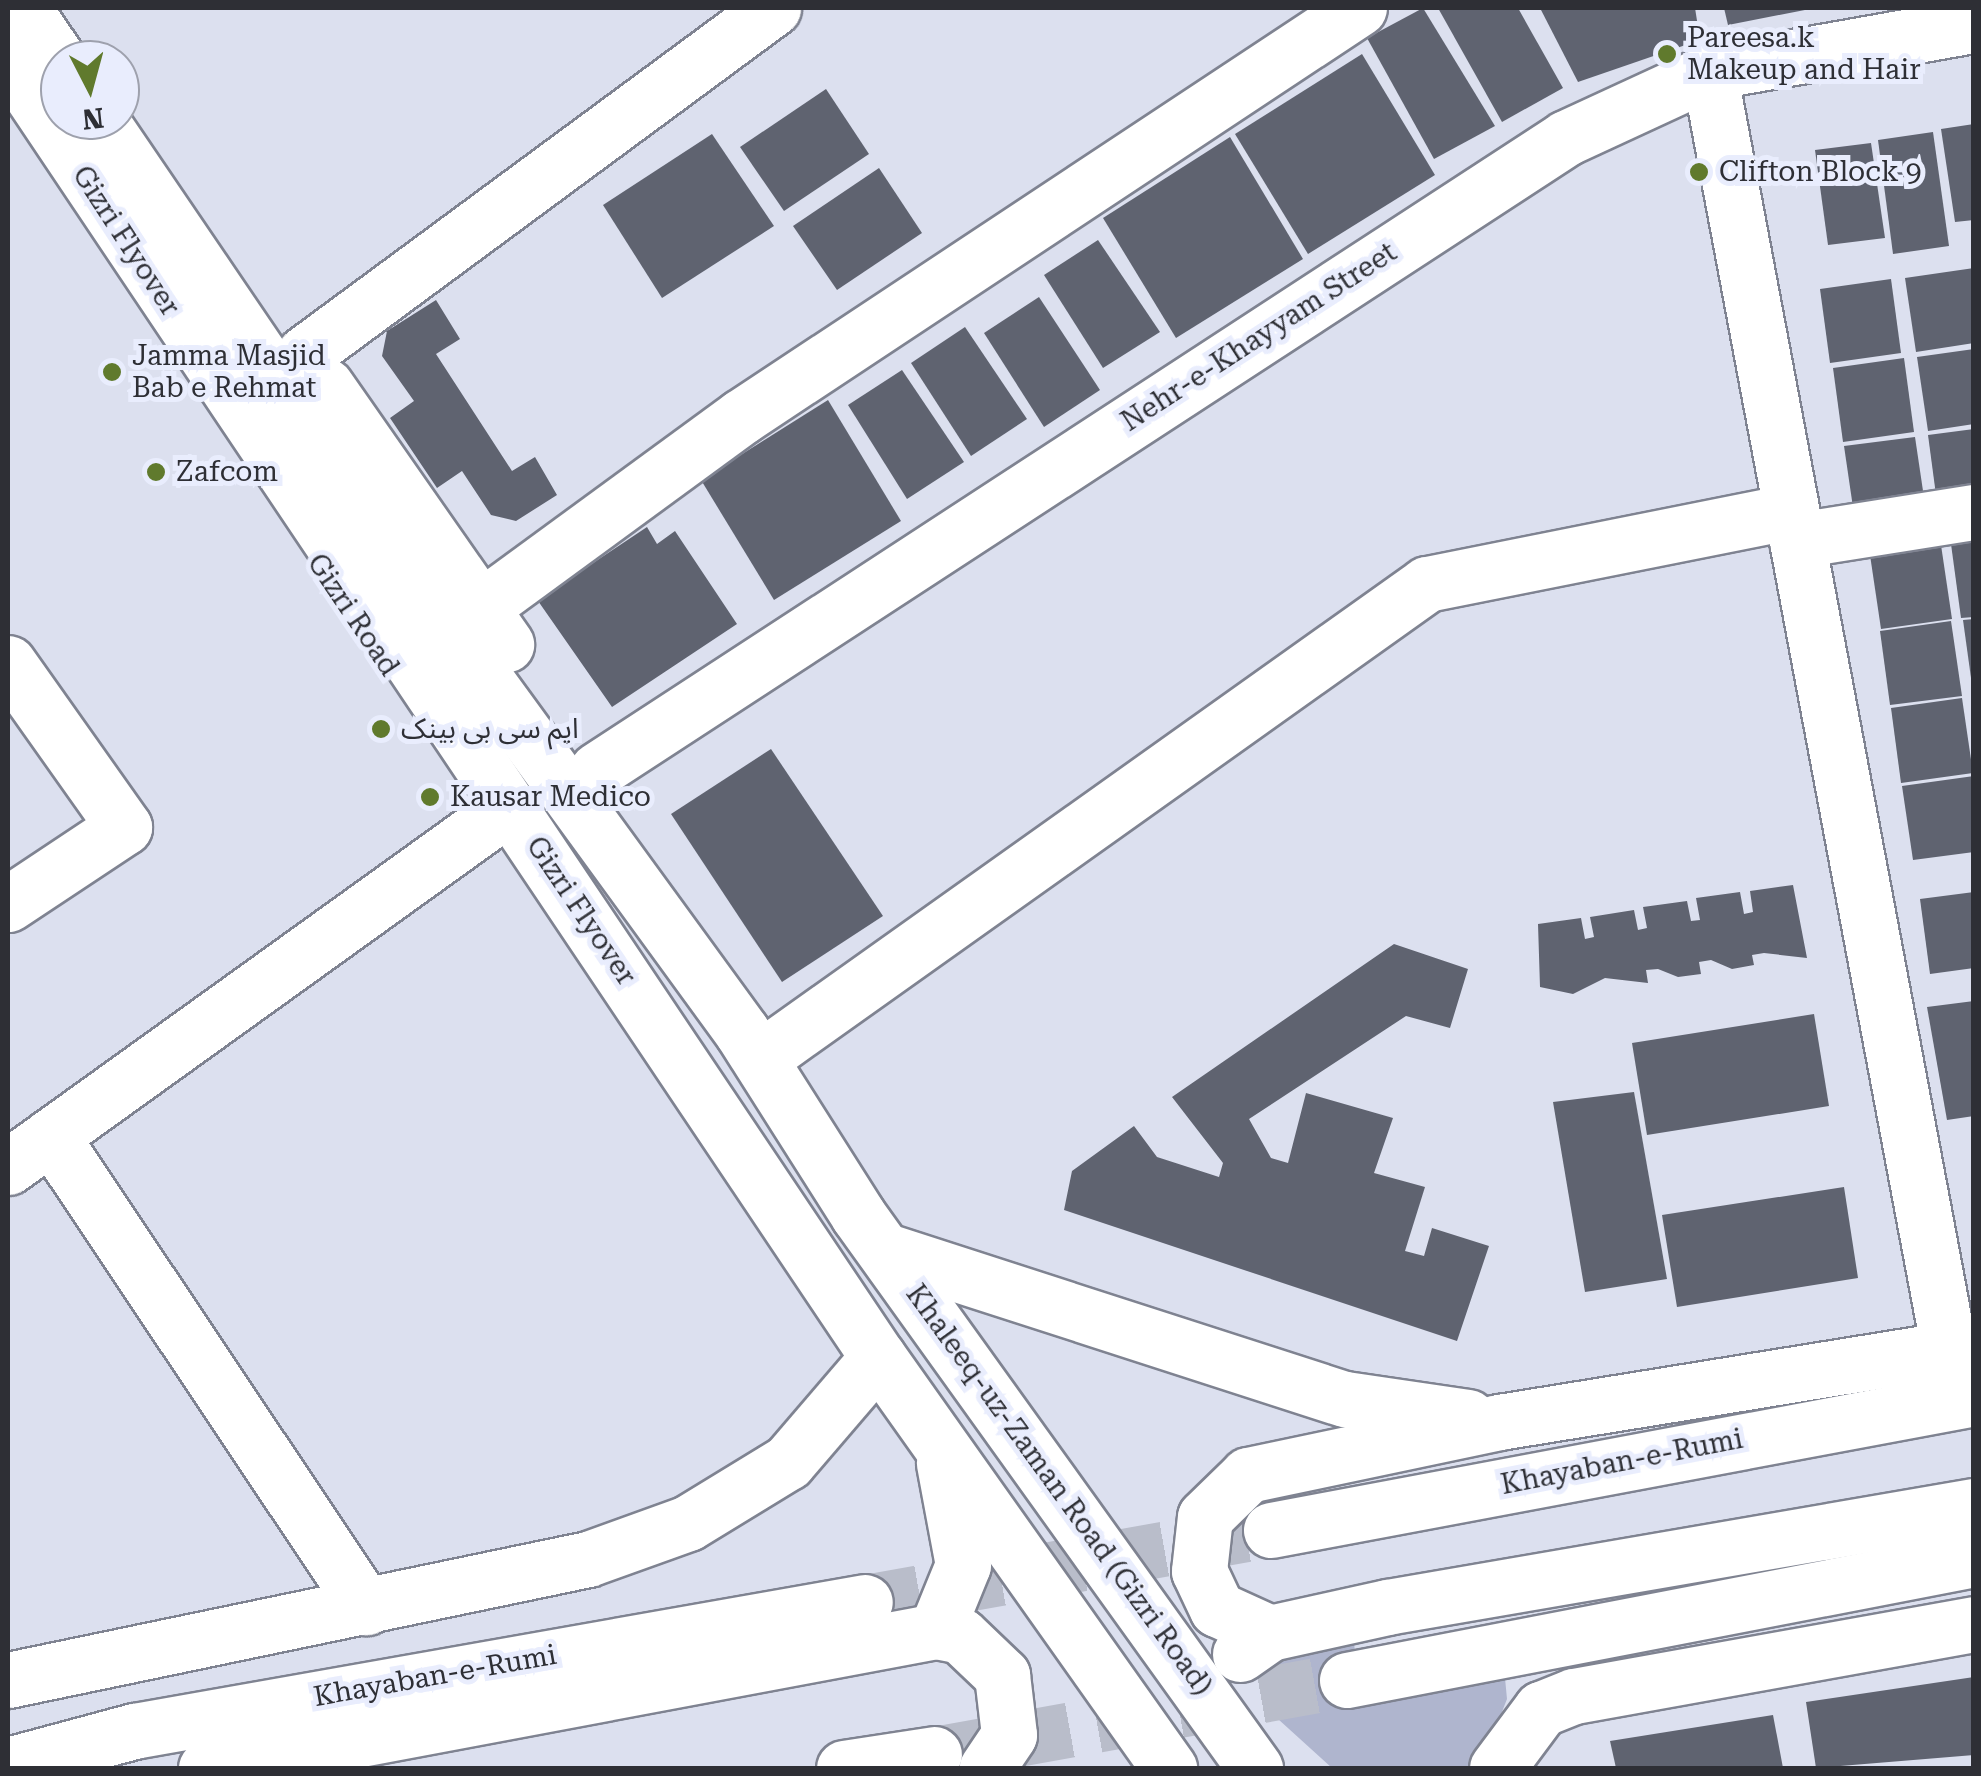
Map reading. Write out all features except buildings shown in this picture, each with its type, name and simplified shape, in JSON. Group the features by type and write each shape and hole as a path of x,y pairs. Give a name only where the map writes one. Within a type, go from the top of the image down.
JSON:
{"main road":[{"path":"23,8 45,40"},
{"path":"66,8 88,40"},
{"path":"304,354 716,24 773,8"},
{"path":"480,608 741,417 1360,8"},
{"name":"Nehr-e-Khayyam Street","path":"597,770 1566,138 1709,72 1974,25"},
{"name":"Gizri Flyover","path":"8,60 686,1065 780,1212"},
{"path":"1709,72 1794,526 1961,1347 1500,1422 1276,1466 1220,1497 1198,1534 1205,1592 1232,1622 1270,1632 1974,1506"},
{"name":"Gizri Road","path":"8,103 488,822 694,1139 780,1212"},
{"path":"140,116 480,608 597,770 872,1233 1345,1399 1500,1422"},
{"name":"Gizri Flyover","path":"114,140 405,570 759,1039"},
{"path":"759,1039 1426,584 1794,526 1974,512"},
{"path":"8,662 124,828 8,904"},
{"path":"8,1167 488,822"},
{"path":"51,1136 366,1607"},
{"path":"780,1212 1169,1768"},
{"name":"Khaleeq-uz-Zaman Road (Gizri Road)","path":"872,1233 1255,1768"},
{"path":"8,1680 588,1558 688,1523 788,1462 878,1357"},
{"name":"Khayaban-e-Rumi","path":"1271,1530 1974,1398"},
{"path":"936,1631 963,1566 938,1439"},
{"path":"1347,1680 1974,1559"},
{"name":"Khayaban-e-Rumi","path":"8,1765 134,1732 865,1602"},
{"path":"1497,1768 1541,1709 1574,1696 1974,1624"},
{"path":"206,1768 936,1631 961,1636 1002,1676 1009,1735 987,1768"},
{"path":"1223,1721 1232,1664 1270,1632"},
{"path":"844,1768 934,1754"}],"shaded area":[{"path":"1353,1634 1361,1705 1505,1678 1507,1699 1480,1768 1332,1768 1267,1709 1269,1665"}],"tunnel":[{"path":"865,1602 1271,1530"},
{"path":"934,1754 1347,1680"}],"place":[{"name":"Pareesa.k Makeup and Hair","path":"1667,54"},
{"name":"Clifton Block 9","path":"1699,172"},
{"name":"Jamma Masjid Bab e Rehmat","path":"112,372"},
{"name":"Zafcom","path":"156,472"},
{"name":"ایم سی بی بینک","path":"381,729"},
{"name":"Kausar Medico","path":"430,797"}]}
